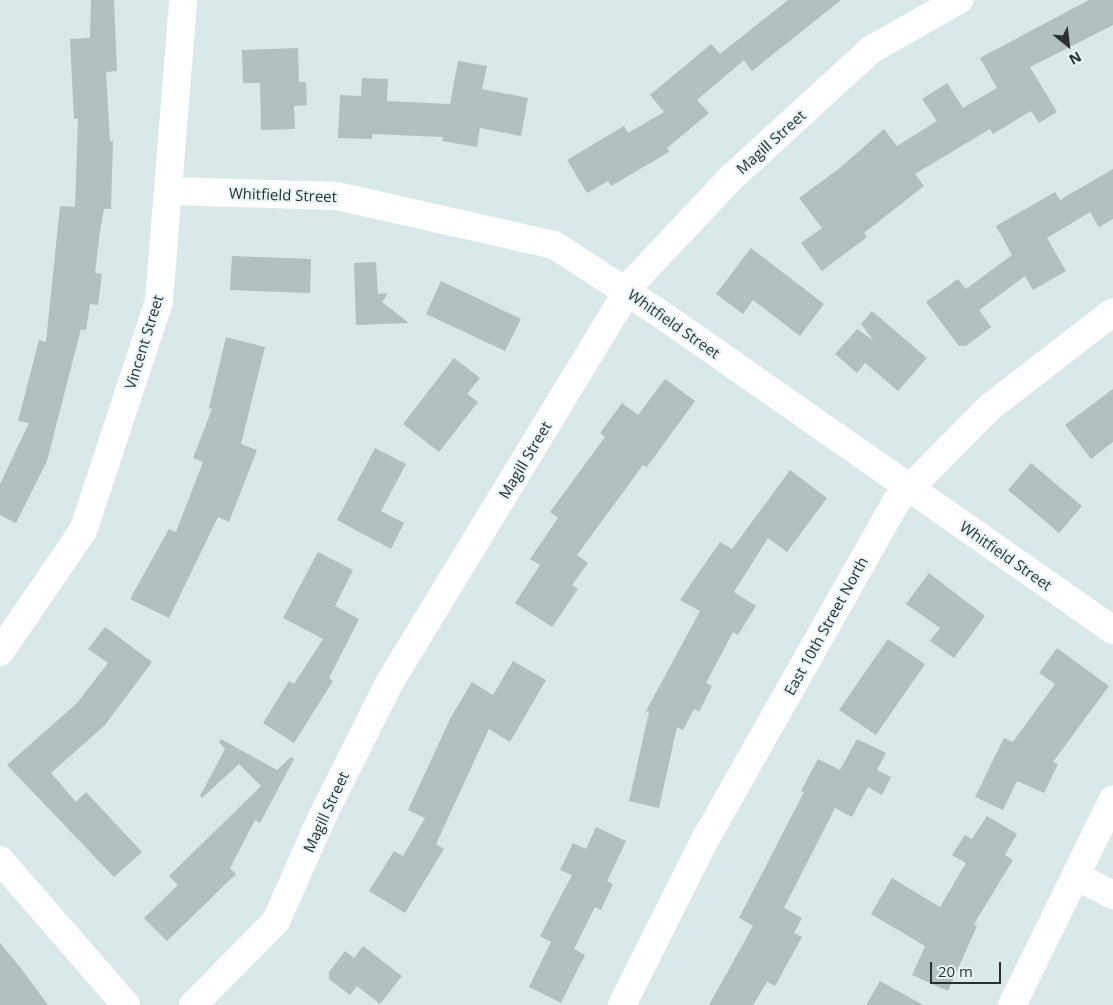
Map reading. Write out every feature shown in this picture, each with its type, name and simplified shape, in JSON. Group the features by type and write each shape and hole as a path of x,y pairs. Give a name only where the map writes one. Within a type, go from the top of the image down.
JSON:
{"street":[{"name":"Vincent Street","path":"0,652 83,531 159,300 183,0"},
{"name":"Magill Street","path":"193,1005 276,922 322,817 388,685 627,292 731,178 872,49 959,0"},
{"name":"Whitfield Street","path":"168,191 337,196 554,245 627,292 1113,630"},
{"name":"East 10th Street North","path":"622,1005 702,845 896,502 990,407 1113,312"},
{"path":"1012,1005 1113,800"},
{"path":"0,860 126,1005"},
{"path":"1076,876 1113,895"}],"building":[{"path":"91,0 114,0 117,71 106,72 110,141 113,141 111,209 104,209 100,231 95,273 102,274 98,305 90,304 86,330 81,329 47,461 16,523 0,515 0,484 29,423 18,421 39,340 46,342 60,206 75,207 78,119 74,119 70,39 90,38"},
{"path":"788,0 841,0 752,71 744,60 697,100 709,113 667,148 669,152 611,186 608,181 587,193 567,160 624,126 628,133 664,112 650,95 711,44 720,54"},
{"path":"1089,0 1113,0 1113,25 1030,67 1057,112 1039,123 1031,111 993,134 990,129 915,174 924,186 864,233 867,237 822,271 801,243 822,228 799,198 840,168 884,129 897,146 937,121 922,99 947,83 963,108 997,88 980,58"},
{"path":"298,48 299,82 306,82 307,105 294,106 295,129 261,130 260,83 243,83 242,50"},
{"path":"458,61 487,66 482,89 528,98 521,136 480,128 477,147 442,141 443,137 372,134 372,139 338,138 340,95 361,96 362,78 388,79 387,101 450,104"},
{"path":"1113,169 1113,219 1099,227 1090,212 1047,238 1066,271 1033,290 1025,276 979,310 991,327 966,346 959,346 926,302 958,279 966,289 1012,255 996,226 1055,192 1060,200"},
{"path":"751,248 824,304 800,336 753,300 743,314 716,294"},
{"path":"232,256 311,259 310,293 230,290"},
{"path":"376,262 378,294 388,293 382,302 409,323 356,325 354,263"},
{"path":"441,281 521,319 505,351 426,314"},
{"path":"872,311 927,358 898,391 865,363 857,373 835,354 857,329 874,341 861,324"},
{"path":"226,337 265,347 241,444 257,450 229,522 218,517 169,618 130,599 169,529 176,532 203,462 193,458 212,409 209,408"},
{"path":"454,358 480,378 467,394 478,402 439,452 403,424"},
{"path":"665,379 695,401 647,467 643,465 577,555 588,563 572,585 578,589 552,627 515,603 540,565 530,559 558,518 550,512 605,437 600,433 622,403 638,415"},
{"path":"1113,389 1113,442 1091,459 1065,425"},
{"path":"375,448 406,464 381,511 404,523 391,549 337,520"},
{"path":"1031,463 1082,506 1059,533 1008,490"},
{"path":"790,470 827,498 787,552 768,538 734,592 756,606 738,635 733,632 706,683 712,686 699,712 694,709 683,730 677,727 659,808 629,801 649,712 646,711 700,611 680,600 720,542 732,549"},
{"path":"318,552 353,570 335,606 359,619 329,678 333,681 294,743 263,723 289,681 294,684 323,639 283,618"},
{"path":"929,573 985,616 954,658 930,641 940,628 906,604"},
{"path":"105,627 152,662 105,725 51,773 76,802 86,792 142,852 114,877 7,765 77,703 108,663 88,649"},
{"path":"888,639 925,664 876,735 839,710"},
{"path":"1057,648 1109,686 1053,762 1058,764 1044,793 1017,781 1003,810 975,797 1004,738 1013,742 1055,684 1039,673"},
{"path":"513,661 546,680 510,742 489,729 436,844 444,849 405,913 369,891 394,851 403,856 425,818 408,810 451,717 472,682 493,695"},
{"path":"221,739 277,770 291,757 294,759 260,823 255,820 230,868 236,874 167,941 144,918 178,885 169,876 261,786 239,764 202,798 200,796 225,749 219,742"},
{"path":"857,739 886,753 877,770 891,777 882,795 868,787 852,817 835,808 784,908 802,918 794,933 802,937 775,986 767,982 753,1005 709,1005 753,926 739,918 804,792 801,791 818,759 840,770"},
{"path":"987,816 1017,834 1005,855 1013,860 974,924 977,926 948,991 912,975 925,946 871,914 892,878 940,907 966,863 952,855 965,835 972,839"},
{"path":"596,827 626,841 607,881 613,884 601,910 595,907 574,949 585,955 561,1003 529,987 551,942 540,936 572,875 560,870 573,843 586,849"},
{"path":"0,943 20,967 48,1005 0,1005"},
{"path":"363,946 402,976 380,1004 357,986 350,995 329,979 329,972 345,951 354,958"},
{"path":"880,981 923,1005 866,1005"}]}
